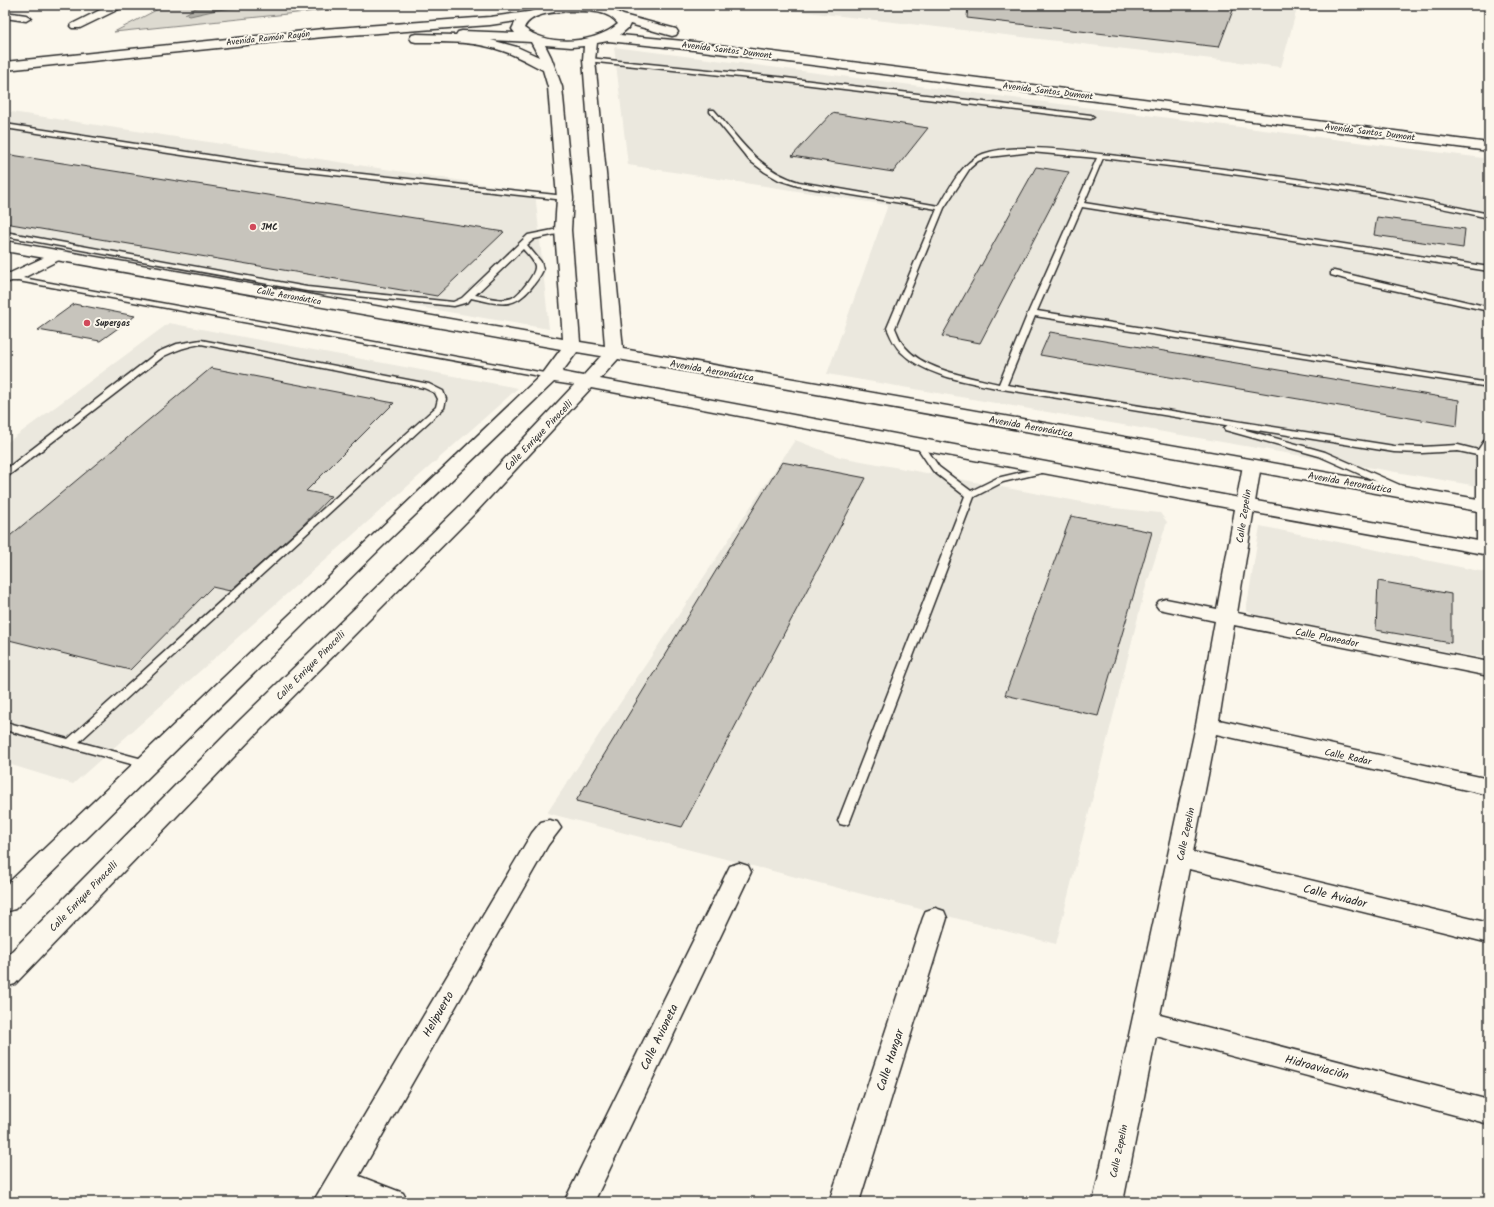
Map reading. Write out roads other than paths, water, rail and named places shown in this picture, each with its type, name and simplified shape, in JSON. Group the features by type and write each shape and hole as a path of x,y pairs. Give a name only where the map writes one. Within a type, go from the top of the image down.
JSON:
{"main road":[{"name":"Avenida Santos Dumont","path":"566,6 614,12 678,33 1410,124"},
{"name":"Avenida Ramón Rayón","path":"5,66 323,33 490,21 531,15 566,6"},
{"path":"608,37 619,31 624,25 614,12"},
{"path":"5,902 146,764 550,376 572,346 563,230 564,198 555,87 533,39 518,29 519,24 523,19 531,15"},
{"name":"Avenida Ramón Rayón","path":"5,78 178,59 407,38 470,35 533,39 553,43 591,41 608,37"},
{"name":"Avenida Santos Dumont","path":"608,37 717,49 1489,147"},
{"path":"407,38 466,40 491,44 522,54 547,67"},
{"path":"591,41 589,60 614,353"},
{"name":"Calle Aeronáutica","path":"5,246 572,346"},
{"name":"Avenida Aeronáutica","path":"572,346 1485,506"},
{"name":"Calle Enrique Pinocelli","path":"5,976 247,728 470,507 589,382 614,353"},
{"path":"550,376 1485,548"}],"street":[{"path":"76,26 119,5"},
{"path":"5,15 26,18"},
{"path":"7,279 58,255"},
{"name":"Calle Zepelin","path":"1108,1202 1207,725 1252,465"},
{"name":"Calle Planeador","path":"1166,605 1489,669"},
{"name":"Calle Radar","path":"1207,725 1489,787"},
{"name":"Helipuerto","path":"334,1192 540,839 549,828"},
{"name":"Calle Aviador","path":"1180,858 1489,933"},
{"name":"Calle Avioneta","path":"579,1202 739,872"},
{"name":"Calle Hangar","path":"844,1202 935,918"},
{"name":"Hidroaviación","path":"1145,1022 1489,1112"},
{"path":"334,1192 393,1202"}],"lane":[{"path":"589,60 671,67 875,90 1091,117"},
{"path":"712,111 750,156 766,170 781,178 798,184 942,208"},
{"path":"5,126 275,167 564,198"},
{"path":"1485,454 1458,448 1407,451 1002,387 944,372 920,362 905,352 896,340 891,328 942,208 967,167 976,160 987,155 1031,150 1102,156 1215,169 1438,204 1489,216"},
{"path":"1002,387 1032,312 1079,204 1102,156"},
{"path":"1079,204 1489,269"},
{"path":"5,234 307,289 445,304 460,303 470,296 531,237 563,230"},
{"path":"470,296 506,301 518,298 539,274 538,261 523,245"},
{"path":"1334,273 1355,280 1489,308"},
{"path":"7,279 550,376"},
{"path":"1032,312 1489,385"},
{"path":"5,474 161,354 176,347 190,343 201,342 426,386 439,391 442,399 440,408 366,477 71,743"},
{"path":"1192,417 1285,445 1322,454 1410,493"},
{"path":"1485,548 1485,454 1489,440"},
{"path":"919,444 936,469 970,495"},
{"path":"844,821 970,495 1000,480 1049,468"},
{"path":"5,726 146,764"}],"place":[{"name":"JMC","path":"253,227"},
{"name":"Supergas","path":"87,323"}]}
